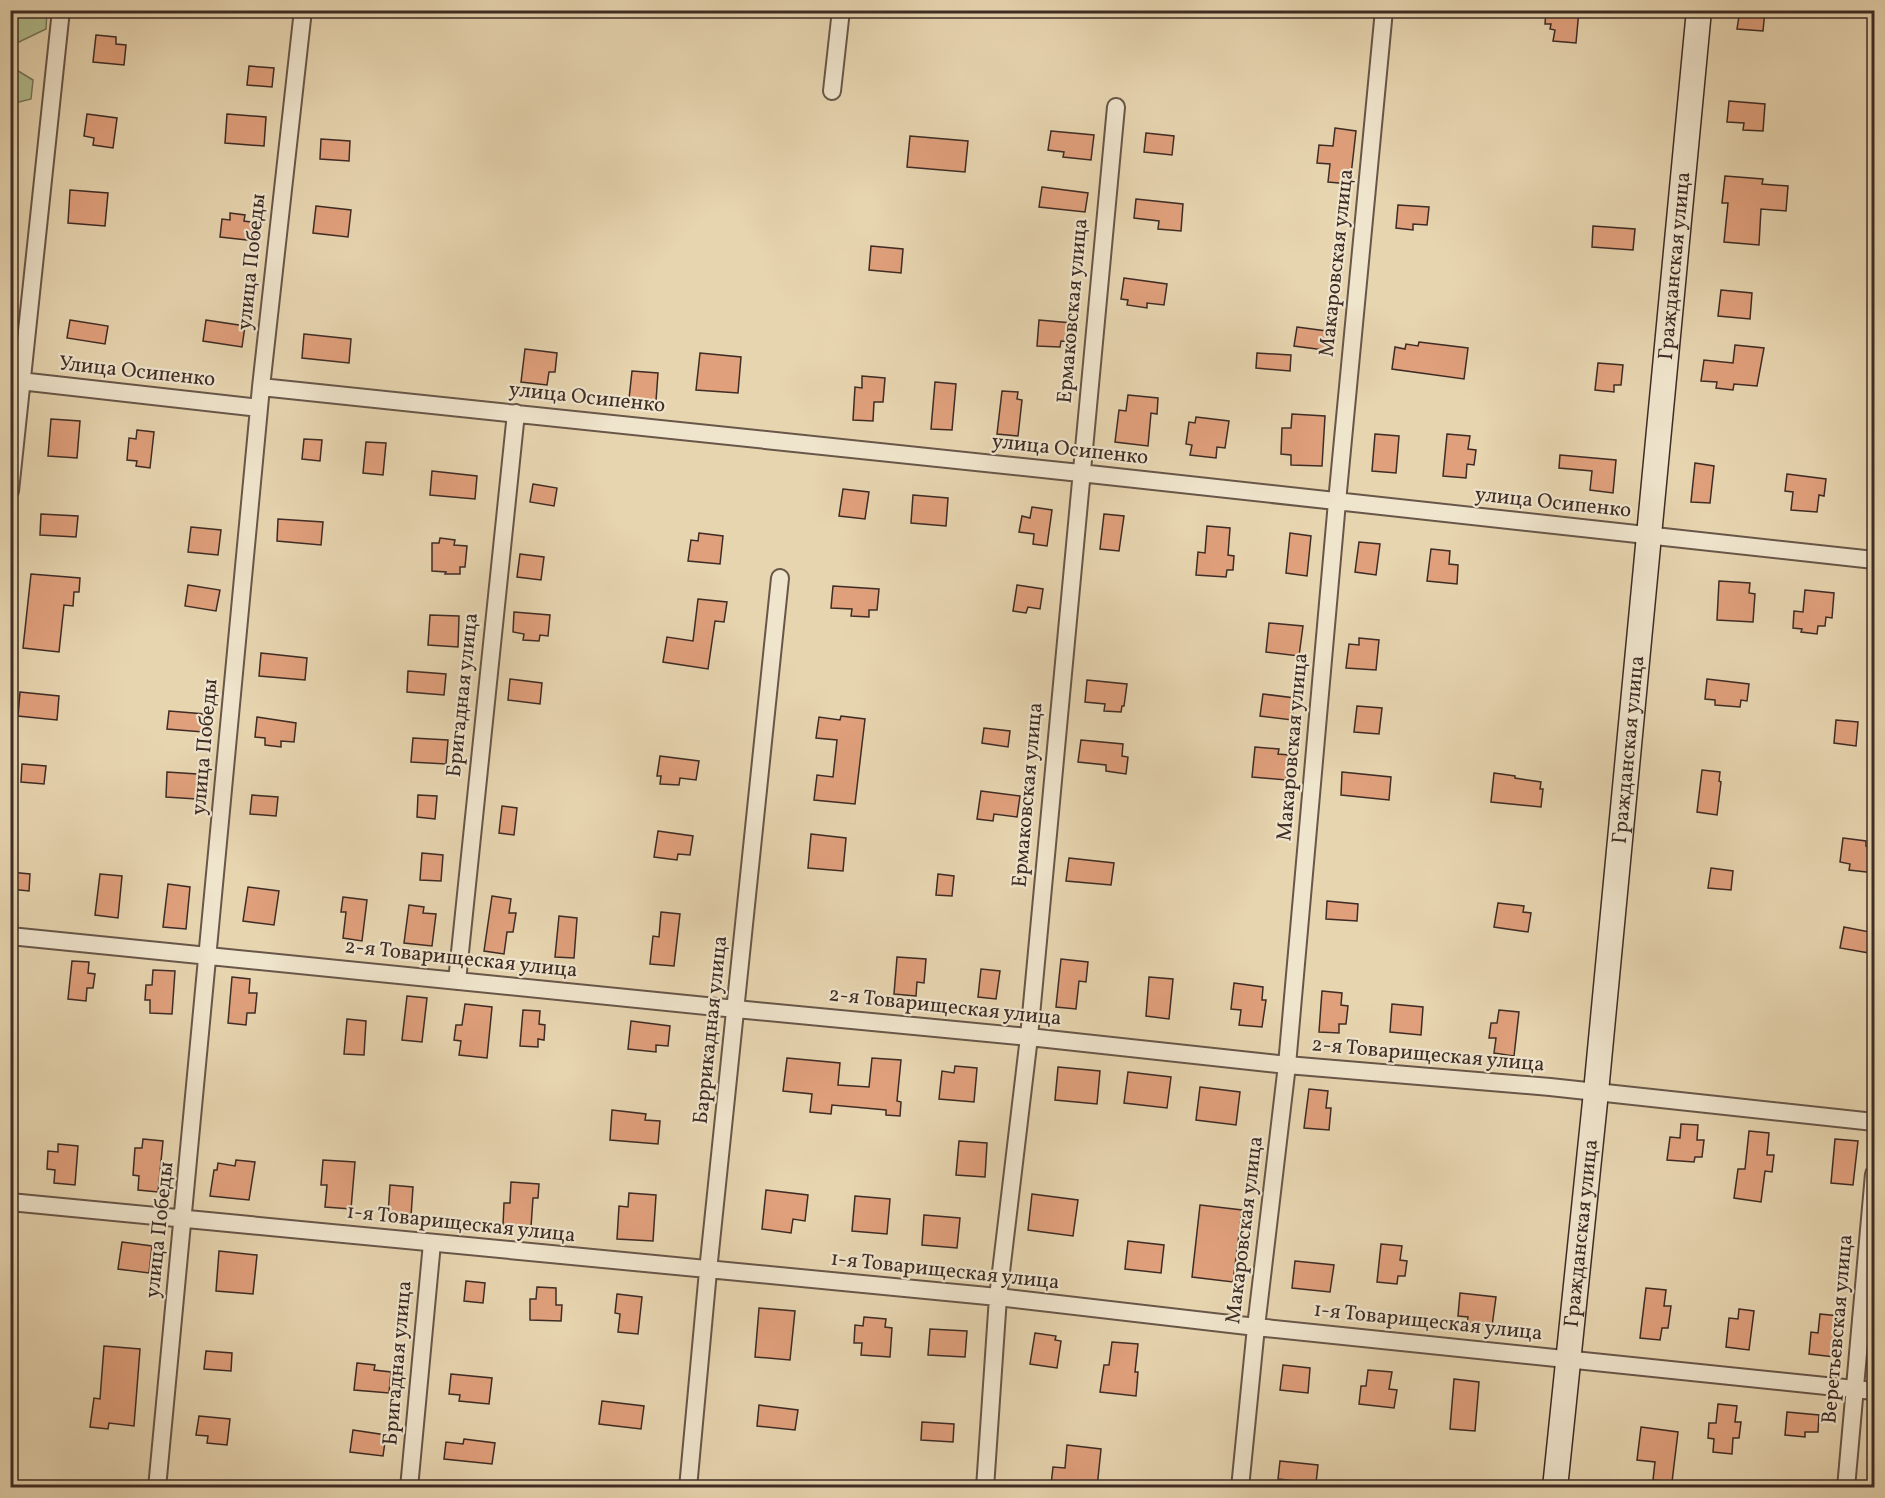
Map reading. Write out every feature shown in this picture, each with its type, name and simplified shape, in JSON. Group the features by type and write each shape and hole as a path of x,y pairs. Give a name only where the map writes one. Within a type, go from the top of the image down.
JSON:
{"main road":[{"name":"Гражданская улица","path":"1555,1488 1596,1092 1699,10"}],"street":[{"path":"10,491 16,381 62,10"},
{"name":"улица Победы","path":"157,1488 261,387 303,10"},
{"path":"832,91 841,10"},
{"name":"Макаровская улица","path":"1240,1488 1256,1327 1287,1065 1384,10"},
{"name":"Ермаковская улица","path":"985,1488 998,1297 1029,1037 1116,107"},
{"name":"Улица Осипенко","path":"16,381 259,408"},
{"name":"улица Осипенко","path":"261,387 1875,560"},
{"name":"Бригадная улица","path":"457,981 516,413"},
{"name":"Баррикадная улица","path":"688,1488 708,1271 780,578"},
{"name":"2-я Товарищеская улица","path":"10,936 1029,1037 1287,1065 1596,1092 1875,1122"},
{"name":"Веретьевская улица","path":"1846,1488 1875,1174"},
{"name":"1-я Товарищеская улица","path":"10,1202 708,1271 998,1297 1256,1327 1875,1392"},
{"name":"Бригадная улица","path":"409,1488 432,1243"}],"green space":[{"path":"11,10 47,11 46,29 19,42 11,43"},
{"path":"10,66 33,80 31,99 11,104"}],"building":[{"path":"1546,10 1579,10 1576,43 1553,41 1555,30 1550,29 1551,24 1545,24"},
{"path":"1740,10 1765,10 1763,31 1737,29"},
{"path":"96,35 116,37 116,44 126,45 124,65 93,62"},
{"path":"249,66 274,68 272,87 247,85"},
{"path":"1729,101 1765,104 1763,131 1743,130 1744,123 1727,122"},
{"path":"87,114 117,118 113,148 93,145 94,138 84,136"},
{"path":"227,114 266,117 264,146 225,143"},
{"path":"1335,128 1356,131 1350,184 1328,182 1330,164 1317,163 1319,145 1333,146"},
{"path":"1051,131 1094,135 1091,160 1063,157 1064,152 1048,150"},
{"path":"1146,133 1174,136 1172,155 1144,152"},
{"path":"910,136 968,141 965,172 907,167"},
{"path":"321,139 350,141 349,161 320,159"},
{"path":"1725,176 1763,179 1762,184 1788,186 1786,211 1761,209 1759,245 1724,242 1728,203 1722,203"},
{"path":"1042,187 1088,193 1085,212 1039,207"},
{"path":"70,190 108,193 105,226 68,223"},
{"path":"1136,199 1183,204 1181,231 1158,229 1159,221 1134,218"},
{"path":"1398,205 1429,207 1427,225 1413,224 1413,230 1396,228"},
{"path":"316,206 351,210 348,237 313,233"},
{"path":"230,213 245,215 244,221 258,223 256,241 220,237 222,219 230,220"},
{"path":"1593,226 1635,229 1633,250 1592,247"},
{"path":"871,246 903,249 901,273 869,270"},
{"path":"1124,278 1167,284 1164,305 1147,303 1147,308 1127,305 1128,300 1121,299"},
{"path":"1721,290 1752,293 1750,319 1718,316"},
{"path":"70,320 108,326 105,344 67,338"},
{"path":"206,320 245,326 242,347 203,341"},
{"path":"1039,320 1072,323 1071,342 1061,341 1060,347 1037,346"},
{"path":"1297,327 1334,332 1332,351 1294,346"},
{"path":"304,334 351,339 349,363 302,358"},
{"path":"1419,342 1468,348 1464,379 1392,369 1395,347 1405,349 1406,344 1418,346"},
{"path":"1735,345 1764,348 1757,386 1734,384 1733,390 1716,388 1717,382 1701,381 1704,360 1733,363"},
{"path":"525,349 557,353 555,372 549,372 547,385 521,382"},
{"path":"700,353 741,357 738,393 696,390"},
{"path":"1257,353 1291,355 1290,371 1256,368"},
{"path":"1598,363 1623,365 1621,385 1614,385 1614,392 1595,390"},
{"path":"632,371 658,373 656,401 629,399"},
{"path":"862,376 885,378 883,402 874,402 873,421 853,420 855,387 862,388"},
{"path":"935,382 956,384 952,430 931,429"},
{"path":"1002,391 1018,392 1017,399 1022,400 1018,436 997,434"},
{"path":"1128,395 1158,398 1157,414 1151,413 1148,446 1115,442 1119,410 1126,411"},
{"path":"1292,414 1325,416 1322,466 1291,465 1291,455 1281,454 1282,428 1291,428"},
{"path":"1196,417 1229,421 1225,448 1217,447 1216,458 1190,455 1192,445 1186,444 1189,422 1195,423"},
{"path":"51,419 80,421 77,458 48,456"},
{"path":"137,430 154,432 150,468 136,466 137,461 127,460 129,438 136,439"},
{"path":"1375,434 1399,436 1396,473 1372,471"},
{"path":"1447,434 1470,436 1468,449 1476,450 1474,465 1467,464 1466,478 1443,476"},
{"path":"304,439 322,440 320,461 302,459"},
{"path":"366,442 386,443 383,475 363,473"},
{"path":"1560,455 1616,460 1613,493 1590,490 1592,471 1559,468"},
{"path":"1695,463 1714,466 1710,503 1691,502"},
{"path":"432,471 477,476 475,499 430,495"},
{"path":"1787,474 1826,479 1824,496 1819,495 1817,512 1791,510 1793,492 1785,491"},
{"path":"533,484 557,488 554,506 530,502"},
{"path":"843,489 869,492 865,519 839,516"},
{"path":"913,495 948,498 946,526 911,523"},
{"path":"1032,507 1052,510 1047,546 1033,544 1034,534 1019,532 1022,516 1030,518"},
{"path":"41,514 78,516 76,537 40,535"},
{"path":"1104,514 1124,516 1119,551 1100,549"},
{"path":"278,519 323,522 321,545 277,541"},
{"path":"1207,526 1230,528 1228,555 1234,556 1233,570 1227,570 1226,577 1196,575 1198,552 1205,553"},
{"path":"191,527 221,530 218,555 188,552"},
{"path":"699,533 723,536 720,564 688,561 691,540 698,541"},
{"path":"1290,533 1311,536 1307,576 1286,573"},
{"path":"440,538 455,540 454,545 467,546 465,567 460,567 460,574 432,571 432,543 439,543"},
{"path":"1359,542 1380,544 1376,575 1355,572"},
{"path":"1431,549 1450,551 1449,564 1458,565 1457,584 1427,581"},
{"path":"520,554 544,557 541,580 517,577"},
{"path":"31,574 80,578 79,592 74,592 73,606 64,605 59,652 23,648"},
{"path":"1719,581 1750,583 1749,593 1755,594 1753,622 1717,620"},
{"path":"188,585 220,590 216,611 185,606"},
{"path":"1017,585 1043,589 1040,609 1028,607 1026,613 1013,611"},
{"path":"833,586 879,589 877,610 869,610 869,617 851,616 852,609 831,608"},
{"path":"1805,590 1834,593 1832,618 1826,617 1825,626 1818,626 1817,634 1801,632 1802,629 1793,628 1794,611 1803,612"},
{"path":"698,599 727,602 724,622 715,621 708,669 663,662 667,637 693,641"},
{"path":"514,612 550,615 548,636 540,635 539,641 523,640 524,634 513,632"},
{"path":"430,615 459,616 458,647 428,645"},
{"path":"1269,623 1303,626 1299,656 1266,652"},
{"path":"1359,638 1379,640 1376,670 1346,668 1349,644 1359,645"},
{"path":"261,653 307,658 305,680 259,676"},
{"path":"408,671 446,674 444,695 407,692"},
{"path":"510,679 542,683 540,704 508,700"},
{"path":"1707,679 1749,684 1747,701 1741,700 1740,707 1715,705 1715,700 1705,699"},
{"path":"1087,680 1127,684 1121,712 1104,711 1105,704 1085,702"},
{"path":"20,692 59,696 57,720 18,716"},
{"path":"1263,694 1295,698 1292,720 1260,716"},
{"path":"1357,706 1382,708 1379,734 1354,732"},
{"path":"169,711 205,714 203,732 167,729"},
{"path":"841,716 865,719 855,804 814,800 817,775 833,777 837,740 816,738 819,717 840,720"},
{"path":"257,717 296,723 294,742 281,741 281,747 265,745 265,738 255,737"},
{"path":"1836,720 1858,722 1856,746 1834,743"},
{"path":"984,728 1010,731 1008,747 982,743"},
{"path":"413,738 448,740 446,764 411,762"},
{"path":"1081,740 1123,744 1122,756 1128,757 1126,774 1106,771 1106,765 1078,762"},
{"path":"1255,747 1279,749 1278,754 1289,755 1286,780 1252,777"},
{"path":"660,756 699,761 696,780 680,778 679,785 660,784 661,776 657,776"},
{"path":"22,764 46,766 44,784 21,782"},
{"path":"1702,770 1720,772 1717,815 1697,812"},
{"path":"167,772 197,774 196,799 166,797"},
{"path":"1342,772 1391,777 1389,800 1341,795"},
{"path":"1494,773 1541,782 1540,789 1543,789 1541,807 1491,802"},
{"path":"981,791 1020,796 1017,817 994,814 993,821 977,819"},
{"path":"252,795 278,797 276,816 250,814"},
{"path":"418,795 437,796 435,819 417,817"},
{"path":"502,806 517,808 514,835 499,833"},
{"path":"658,831 693,836 690,855 678,854 677,860 654,857"},
{"path":"811,834 846,838 843,871 808,868"},
{"path":"1843,838 1866,841 1866,846 1875,847 1875,873 1849,870 1850,864 1840,862"},
{"path":"422,853 443,855 441,881 420,880"},
{"path":"1069,858 1114,863 1111,885 1066,881"},
{"path":"1711,868 1733,871 1731,890 1708,888"},
{"path":"10,872 30,874 29,891 10,889"},
{"path":"100,874 122,876 118,918 95,915"},
{"path":"938,874 954,876 952,896 936,895"},
{"path":"168,884 190,887 186,929 163,927"},
{"path":"248,887 279,891 274,925 243,921"},
{"path":"492,896 511,899 509,913 516,913 513,932 507,932 504,954 484,951"},
{"path":"343,897 367,900 362,941 343,938 346,912 341,912"},
{"path":"1327,901 1358,904 1357,921 1326,919"},
{"path":"1498,903 1524,906 1523,912 1531,913 1528,932 1494,927"},
{"path":"409,905 424,907 423,913 436,914 432,946 404,943"},
{"path":"661,912 680,914 674,966 650,964 653,936 659,937"},
{"path":"559,916 577,918 574,958 555,957"},
{"path":"1844,927 1875,933 1875,954 1840,948"},
{"path":"897,957 926,959 924,983 917,982 916,996 894,994"},
{"path":"1061,959 1088,962 1086,982 1079,981 1076,1009 1056,1007"},
{"path":"72,961 89,962 88,973 95,974 93,988 87,988 86,1001 68,999"},
{"path":"981,969 1000,971 996,999 978,997"},
{"path":"153,970 175,971 172,1014 150,1013 150,1000 145,1000 146,985 152,985"},
{"path":"232,977 250,979 249,993 257,993 255,1013 247,1013 246,1025 228,1023"},
{"path":"1149,977 1173,979 1169,1019 1146,1016"},
{"path":"1234,983 1263,987 1262,1000 1266,1000 1262,1027 1239,1025 1241,1010 1231,1009"},
{"path":"1322,991 1342,993 1341,1005 1348,1006 1346,1024 1339,1024 1339,1033 1319,1032"},
{"path":"407,996 427,998 422,1042 402,1040"},
{"path":"465,1004 492,1007 487,1058 459,1055 461,1041 454,1040 456,1025 462,1025"},
{"path":"1392,1004 1423,1007 1421,1035 1390,1032"},
{"path":"523,1010 540,1011 539,1024 545,1025 544,1040 538,1039 538,1047 520,1046"},
{"path":"1499,1010 1519,1012 1514,1056 1494,1053 1496,1038 1489,1038 1491,1023 1497,1023"},
{"path":"347,1019 366,1021 364,1055 344,1054"},
{"path":"631,1021 670,1026 668,1046 656,1045 656,1052 628,1049"},
{"path":"787,1058 840,1063 838,1085 869,1087 872,1058 901,1060 897,1101 901,1102 900,1116 886,1115 886,1110 832,1105 831,1114 810,1112 812,1094 783,1091"},
{"path":"955,1066 977,1068 974,1102 939,1099 942,1071 954,1073"},
{"path":"1058,1067 1100,1071 1097,1104 1055,1100"},
{"path":"1128,1072 1171,1077 1167,1108 1124,1103"},
{"path":"1200,1087 1240,1092 1236,1125 1196,1120"},
{"path":"1309,1089 1328,1091 1326,1108 1331,1108 1329,1130 1304,1128"},
{"path":"612,1110 646,1114 645,1120 660,1121 658,1144 610,1140"},
{"path":"1681,1124 1698,1125 1697,1140 1704,1140 1702,1157 1695,1157 1694,1162 1667,1160 1670,1137 1680,1138"},
{"path":"1749,1131 1769,1133 1767,1155 1774,1155 1772,1172 1765,1171 1761,1202 1734,1198 1738,1169 1745,1169"},
{"path":"143,1139 163,1141 158,1192 138,1190 139,1176 133,1175 135,1148 142,1148"},
{"path":"1835,1139 1858,1141 1853,1185 1831,1183"},
{"path":"959,1141 987,1143 985,1177 956,1175"},
{"path":"58,1144 78,1146 75,1185 54,1183 55,1170 47,1169 48,1151 58,1152"},
{"path":"236,1160 255,1162 249,1200 210,1196 214,1170 217,1170 218,1163 235,1166"},
{"path":"323,1160 355,1162 351,1209 325,1207 327,1185 321,1185"},
{"path":"511,1182 539,1184 538,1198 533,1198 531,1227 503,1225 504,1203 510,1203"},
{"path":"390,1185 413,1187 411,1216 388,1215"},
{"path":"766,1190 808,1195 805,1221 793,1219 791,1233 762,1229"},
{"path":"629,1193 656,1195 653,1241 617,1239 619,1206 628,1207"},
{"path":"1032,1194 1078,1200 1073,1236 1028,1230"},
{"path":"855,1196 890,1199 887,1234 852,1231"},
{"path":"1200,1205 1242,1210 1233,1282 1192,1277"},
{"path":"924,1215 960,1218 957,1248 922,1245"},
{"path":"1128,1241 1164,1245 1161,1273 1125,1269"},
{"path":"122,1242 152,1246 149,1273 118,1269"},
{"path":"1381,1244 1402,1246 1400,1260 1407,1261 1405,1276 1398,1276 1397,1284 1377,1282"},
{"path":"219,1251 257,1255 253,1294 216,1291"},
{"path":"1295,1261 1334,1265 1330,1292 1292,1288"},
{"path":"466,1281 485,1283 483,1303 464,1301"},
{"path":"537,1287 556,1288 556,1305 562,1305 561,1321 530,1320 530,1299 536,1299"},
{"path":"1646,1288 1666,1290 1664,1306 1671,1306 1668,1328 1662,1328 1660,1340 1640,1338"},
{"path":"1460,1293 1496,1297 1492,1326 1467,1323 1468,1317 1458,1316"},
{"path":"617,1294 642,1297 638,1334 618,1332 620,1314 615,1313"},
{"path":"759,1308 795,1311 790,1360 755,1357"},
{"path":"1739,1309 1754,1311 1749,1350 1726,1347 1729,1318 1738,1319"},
{"path":"1820,1314 1840,1316 1835,1357 1809,1354 1811,1332 1818,1333"},
{"path":"864,1317 886,1319 885,1327 892,1328 890,1357 861,1355 862,1343 854,1343 855,1325 863,1326"},
{"path":"930,1329 967,1331 965,1357 928,1355"},
{"path":"1035,1333 1056,1336 1055,1340 1061,1341 1057,1368 1030,1364"},
{"path":"1112,1342 1138,1344 1135,1372 1138,1372 1136,1396 1100,1392 1104,1365 1109,1365"},
{"path":"104,1346 140,1349 134,1426 109,1423 108,1429 90,1427 94,1398 100,1399"},
{"path":"206,1351 232,1353 231,1371 204,1369"},
{"path":"357,1363 375,1365 374,1370 391,1372 389,1393 354,1390"},
{"path":"1283,1365 1310,1368 1308,1393 1280,1390"},
{"path":"1368,1370 1392,1372 1389,1389 1397,1390 1394,1408 1359,1404 1361,1386 1366,1386"},
{"path":"451,1374 492,1378 489,1404 459,1401 460,1395 449,1394"},
{"path":"1454,1379 1479,1382 1475,1431 1450,1429"},
{"path":"602,1401 644,1406 641,1429 599,1424"},
{"path":"1718,1404 1737,1406 1735,1422 1741,1422 1739,1438 1733,1438 1732,1454 1713,1452 1714,1439 1708,1438 1709,1423 1716,1423"},
{"path":"759,1405 798,1410 795,1430 757,1426"},
{"path":"1787,1412 1819,1415 1818,1432 1805,1432 1805,1437 1785,1435"},
{"path":"199,1416 230,1419 227,1445 207,1443 208,1436 196,1435"},
{"path":"922,1422 954,1424 953,1442 921,1440"},
{"path":"1641,1427 1678,1432 1672,1482 1653,1480 1655,1462 1637,1460"},
{"path":"353,1430 386,1435 383,1456 350,1452"},
{"path":"464,1439 495,1443 492,1464 444,1459 446,1442 463,1444"},
{"path":"1067,1445 1101,1449 1097,1488 1051,1485 1053,1467 1065,1468"},
{"path":"1280,1461 1318,1465 1316,1483 1278,1479"}]}
